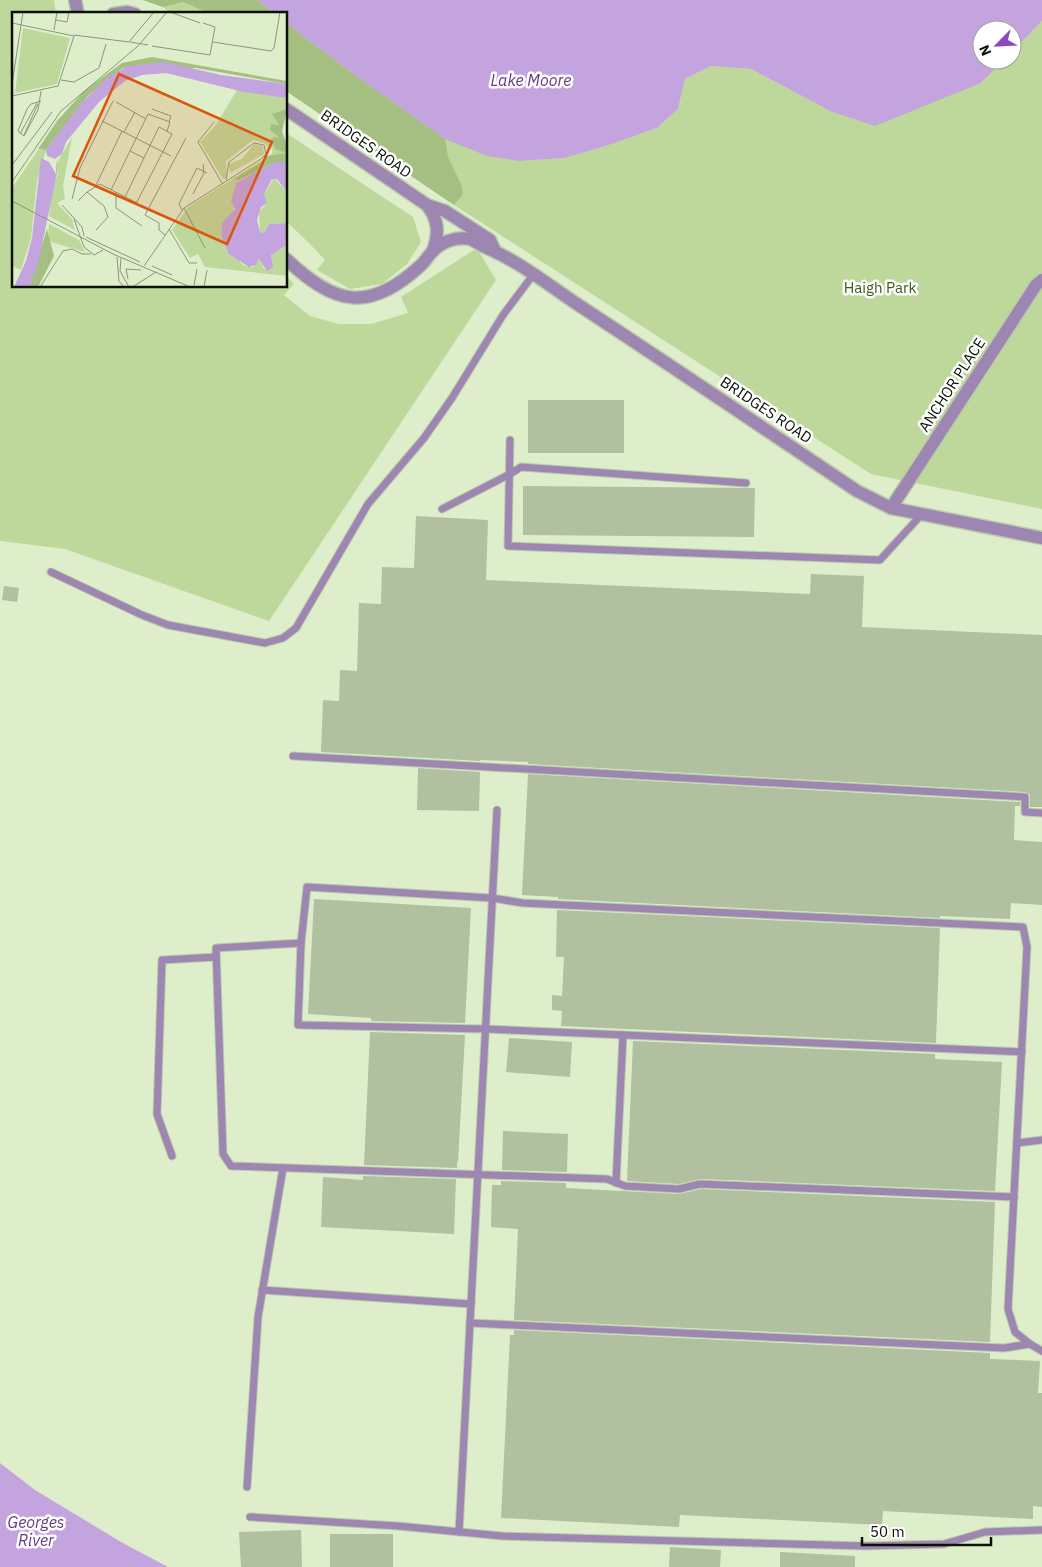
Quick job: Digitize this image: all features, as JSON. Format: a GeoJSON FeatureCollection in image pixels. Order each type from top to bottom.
{"type":"FeatureCollection","features":[{"type":"Feature","properties":{"kind":"street","name":"BRIDGES ROAD"},"geometry":{"type":"LineString","coordinates":[[288,110],[426,206],[433,213],[438,237],[433,250],[422,265],[394,288],[386,292],[363,297],[331,293],[308,279],[288,261]]}},
{"type":"Feature","properties":{"kind":"street","name":"BRIDGES ROAD"},"geometry":{"type":"LineString","coordinates":[[426,206],[445,211],[490,240],[490,249]]}},
{"type":"Feature","properties":{"kind":"street","name":"BRIDGES ROAD"},"geometry":{"type":"LineString","coordinates":[[433,250],[446,241],[458,238],[471,240],[490,249],[665,361],[857,491],[891,508],[1042,538]]}},
{"type":"Feature","properties":{"kind":"street","name":"ANCHOR PLACE"},"geometry":{"type":"LineString","coordinates":[[891,508],[1036,285],[1042,280]]}},
{"type":"Feature","properties":{"kind":"lane"},"geometry":{"type":"LineString","coordinates":[[51,572],[142,615],[168,625],[266,643],[283,638],[296,628],[368,504],[424,438],[452,398],[503,315],[533,275]]}},
{"type":"Feature","properties":{"kind":"lane"},"geometry":{"type":"LineString","coordinates":[[510,440],[508,546],[880,560],[922,514]]}},
{"type":"Feature","properties":{"kind":"lane"},"geometry":{"type":"LineString","coordinates":[[442,509],[521,467],[746,483]]}},
{"type":"Feature","properties":{"kind":"lane"},"geometry":{"type":"LineString","coordinates":[[293,756],[1026,798],[1025,812],[1042,813]]}},
{"type":"Feature","properties":{"kind":"lane"},"geometry":{"type":"LineString","coordinates":[[459,1532],[497,810]]}},
{"type":"Feature","properties":{"kind":"lane"},"geometry":{"type":"LineString","coordinates":[[1022,1052],[485,1029],[298,1024],[301,943],[307,887],[492,898],[523,903],[1023,928],[1028,947],[1008,1309],[1016,1332],[1042,1351]]}},
{"type":"Feature","properties":{"kind":"lane"},"geometry":{"type":"LineString","coordinates":[[301,943],[216,948],[223,1154],[231,1166],[608,1179],[625,1186],[661,1188],[679,1188],[700,1184],[1014,1197]]}},
{"type":"Feature","properties":{"kind":"lane"},"geometry":{"type":"LineString","coordinates":[[172,1156],[157,1114],[162,960],[216,957]]}},
{"type":"Feature","properties":{"kind":"lane"},"geometry":{"type":"LineString","coordinates":[[616,1183],[623,1035]]}},
{"type":"Feature","properties":{"kind":"lane"},"geometry":{"type":"LineString","coordinates":[[1017,1143],[1042,1140]]}},
{"type":"Feature","properties":{"kind":"lane"},"geometry":{"type":"LineString","coordinates":[[247,1487],[258,1317],[283,1168]]}},
{"type":"Feature","properties":{"kind":"lane"},"geometry":{"type":"LineString","coordinates":[[262,1290],[471,1304]]}},
{"type":"Feature","properties":{"kind":"lane"},"geometry":{"type":"LineString","coordinates":[[470,1323],[1004,1348],[1030,1344]]}},
{"type":"Feature","properties":{"kind":"lane"},"geometry":{"type":"LineString","coordinates":[[250,1517],[398,1526],[502,1536],[866,1546],[944,1544],[986,1532],[1042,1530]]}},
{"type":"Feature","properties":{"kind":"green space"},"geometry":{"type":"Polygon","coordinates":[[[0,0],[54,0],[56,12],[12,12],[12,288],[288,288],[288,278],[294,284],[284,295],[310,316],[339,324],[371,324],[408,313],[401,297],[477,248],[496,280],[269,621],[65,549],[0,541],[0,0]]]}},
{"type":"Feature","properties":{"kind":"green space"},"geometry":{"type":"Polygon","coordinates":[[[143,0],[257,0],[272,12],[169,12],[163,7],[143,0]]]}},
{"type":"Feature","properties":{"kind":"green space"},"geometry":{"type":"Polygon","coordinates":[[[143,0],[257,0],[272,12],[206,12],[183,2],[163,7],[143,0]]]}},
{"type":"Feature","properties":{"kind":"green space","name":"Haigh Park"},"geometry":{"type":"Polygon","coordinates":[[[1042,21],[1042,509],[871,474],[454,205],[288,92],[288,25],[355,75],[519,161],[565,158],[657,128],[678,109],[685,79],[711,66],[751,69],[830,111],[981,83],[994,70],[1022,70],[1022,42],[1042,21]]]}},
{"type":"Feature","properties":{"kind":"green space"},"geometry":{"type":"Polygon","coordinates":[[[288,25],[445,139],[448,157],[461,184],[463,194],[454,205],[288,92],[288,25]]]}},
{"type":"Feature","properties":{"kind":"green space"},"geometry":{"type":"Polygon","coordinates":[[[288,134],[413,217],[421,242],[407,264],[382,284],[350,289],[317,270],[325,260],[288,223],[288,134]]]}},
{"type":"Feature","properties":{"kind":"water","name":"Lake Moore"},"geometry":{"type":"Polygon","coordinates":[[[257,0],[1042,0],[1042,21],[1022,42],[1022,20],[972,20],[972,70],[994,70],[981,83],[875,126],[830,111],[751,69],[711,66],[685,79],[678,109],[657,128],[565,158],[519,161],[487,156],[445,139],[288,25],[288,12],[272,12],[257,0]]]}},
{"type":"Feature","properties":{"kind":"water","name":"Georges River"},"geometry":{"type":"Polygon","coordinates":[[[0,1463],[35,1490],[121,1542],[168,1567],[0,1567],[0,1463]]]}},
{"type":"Feature","properties":{"kind":"building"},"geometry":{"type":"Polygon","coordinates":[[[528,400],[624,400],[624,453],[528,453],[528,400]]]}},
{"type":"Feature","properties":{"kind":"building"},"geometry":{"type":"Polygon","coordinates":[[[523,486],[755,488],[754,537],[523,535],[523,486]]]}},
{"type":"Feature","properties":{"kind":"building"},"geometry":{"type":"Polygon","coordinates":[[[416,516],[488,520],[486,580],[810,594],[811,574],[864,576],[862,627],[1042,635],[1042,807],[1030,807],[1030,795],[1025,792],[528,764],[528,762],[321,752],[323,700],[339,701],[340,670],[357,671],[359,603],[381,604],[382,567],[414,568],[416,516]]]}},
{"type":"Feature","properties":{"kind":"building"},"geometry":{"type":"Polygon","coordinates":[[[4,586],[19,588],[17,602],[2,600],[4,586]]]}},
{"type":"Feature","properties":{"kind":"building"},"geometry":{"type":"Polygon","coordinates":[[[418,768],[480,772],[479,811],[417,810],[418,768]]]}},
{"type":"Feature","properties":{"kind":"building"},"geometry":{"type":"Polygon","coordinates":[[[528,774],[1020,802],[1020,806],[1015,806],[1014,840],[1042,842],[1042,905],[1011,903],[1010,919],[940,916],[940,918],[558,899],[558,897],[522,895],[528,774]]]}},
{"type":"Feature","properties":{"kind":"building"},"geometry":{"type":"Polygon","coordinates":[[[314,899],[471,908],[465,1023],[371,1021],[371,1018],[308,1014],[314,899]]]}},
{"type":"Feature","properties":{"kind":"building"},"geometry":{"type":"Polygon","coordinates":[[[557,910],[940,928],[936,1043],[561,1026],[562,1011],[552,1010],[552,995],[562,996],[564,957],[556,957],[557,910]]]}},
{"type":"Feature","properties":{"kind":"building"},"geometry":{"type":"Polygon","coordinates":[[[370,1032],[465,1035],[457,1168],[364,1165],[370,1032]]]}},
{"type":"Feature","properties":{"kind":"building"},"geometry":{"type":"Polygon","coordinates":[[[509,1038],[572,1042],[570,1077],[506,1072],[509,1038]]]}},
{"type":"Feature","properties":{"kind":"building"},"geometry":{"type":"Polygon","coordinates":[[[633,1041],[935,1054],[935,1059],[1002,1062],[995,1191],[700,1179],[679,1184],[627,1181],[633,1041]]]}},
{"type":"Feature","properties":{"kind":"building"},"geometry":{"type":"Polygon","coordinates":[[[503,1131],[568,1134],[567,1172],[502,1170],[503,1131]]]}},
{"type":"Feature","properties":{"kind":"building"},"geometry":{"type":"Polygon","coordinates":[[[363,1176],[456,1179],[454,1234],[321,1227],[323,1177],[363,1180],[363,1176]]]}},
{"type":"Feature","properties":{"kind":"building"},"geometry":{"type":"Polygon","coordinates":[[[501,1181],[566,1183],[566,1188],[679,1194],[701,1189],[995,1202],[990,1342],[514,1320],[518,1229],[491,1227],[492,1185],[501,1185],[501,1181]]]}},
{"type":"Feature","properties":{"kind":"building"},"geometry":{"type":"Polygon","coordinates":[[[514,1330],[990,1353],[990,1359],[1040,1361],[1038,1393],[1042,1393],[1042,1507],[1033,1506],[1033,1519],[883,1511],[882,1525],[680,1515],[679,1527],[501,1518],[510,1335],[514,1335],[514,1330]]]}},
{"type":"Feature","properties":{"kind":"building"},"geometry":{"type":"Polygon","coordinates":[[[301,1530],[302,1567],[241,1567],[239,1532],[301,1530]]]}},
{"type":"Feature","properties":{"kind":"building"},"geometry":{"type":"Polygon","coordinates":[[[330,1534],[393,1534],[393,1567],[330,1567],[330,1534]]]}},
{"type":"Feature","properties":{"kind":"building"},"geometry":{"type":"Polygon","coordinates":[[[670,1547],[721,1550],[720,1567],[669,1567],[670,1547]]]}},
{"type":"Feature","properties":{"kind":"building"},"geometry":{"type":"Polygon","coordinates":[[[780,1552],[855,1556],[855,1567],[780,1567],[780,1552]]]}}]}
